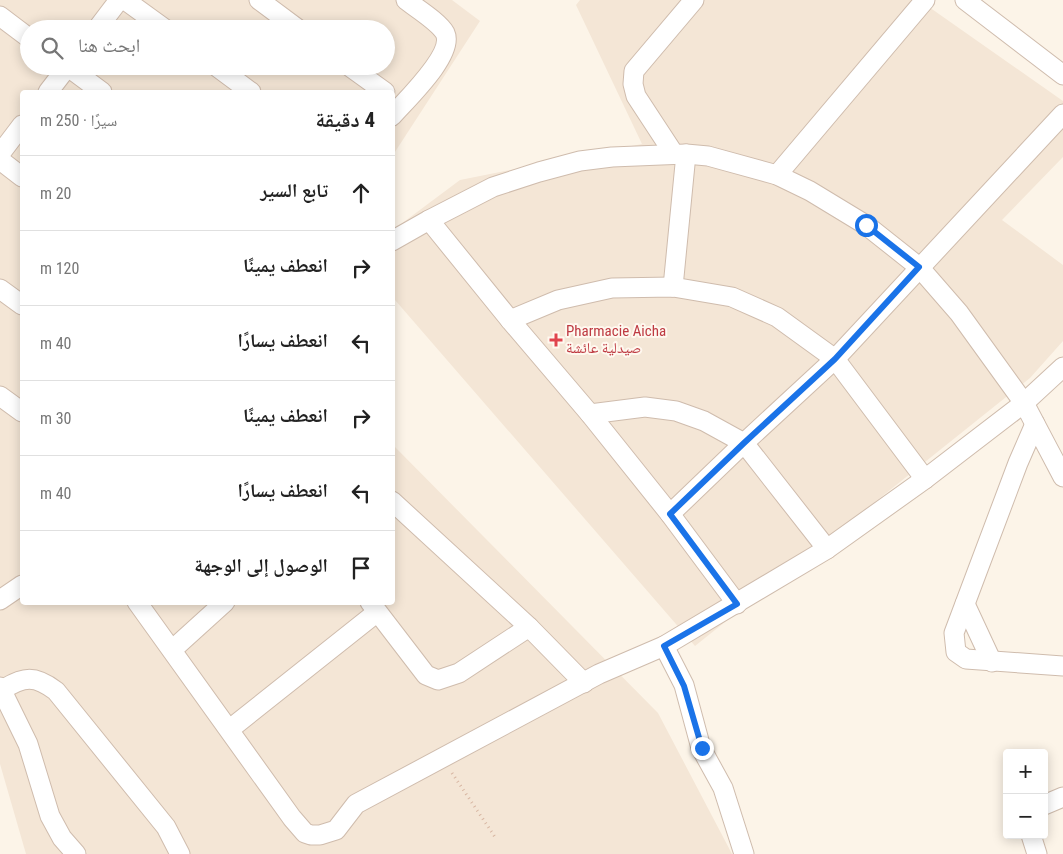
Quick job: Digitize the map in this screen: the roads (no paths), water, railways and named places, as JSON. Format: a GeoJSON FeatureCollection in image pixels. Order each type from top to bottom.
{"type":"FeatureCollection","features":[{"type":"Feature","properties":{"kind":"street"},"geometry":{"type":"LineString","coordinates":[[104,20],[119,0]]}},
{"type":"Feature","properties":{"kind":"street"},"geometry":{"type":"LineString","coordinates":[[125,0],[152,20]]}},
{"type":"Feature","properties":{"kind":"street"},"geometry":{"type":"LineString","coordinates":[[259,0],[286,20]]}},
{"type":"Feature","properties":{"kind":"street"},"geometry":{"type":"LineString","coordinates":[[396,106],[439,61],[446,46],[444,32],[440,27],[406,0]]}},
{"type":"Feature","properties":{"kind":"street"},"geometry":{"type":"LineString","coordinates":[[673,287],[680,154],[636,96],[634,72],[694,0]]}},
{"type":"Feature","properties":{"kind":"street"},"geometry":{"type":"LineString","coordinates":[[777,175],[925,0]]}},
{"type":"Feature","properties":{"kind":"street"},"geometry":{"type":"LineString","coordinates":[[965,0],[1063,75]]}},
{"type":"Feature","properties":{"kind":"street"},"geometry":{"type":"LineString","coordinates":[[0,16],[20,31]]}},
{"type":"Feature","properties":{"kind":"street"},"geometry":{"type":"LineString","coordinates":[[50,90],[61,75]]}},
{"type":"Feature","properties":{"kind":"street"},"geometry":{"type":"LineString","coordinates":[[80,75],[99,90]]}},
{"type":"Feature","properties":{"kind":"street"},"geometry":{"type":"LineString","coordinates":[[228,75],[248,90]]}},
{"type":"Feature","properties":{"kind":"street"},"geometry":{"type":"LineString","coordinates":[[361,75],[382,90]]}},
{"type":"Feature","properties":{"kind":"street"},"geometry":{"type":"LineString","coordinates":[[670,514],[835,359],[1063,114]]}},
{"type":"Feature","properties":{"kind":"street"},"geometry":{"type":"LineString","coordinates":[[0,154],[20,128]]}},
{"type":"Feature","properties":{"kind":"street"},"geometry":{"type":"LineString","coordinates":[[395,239],[493,187],[580,161],[612,157],[680,154],[708,156],[777,175],[810,191],[866,225],[919,267],[959,313],[1024,403],[1063,477]]}},
{"type":"Feature","properties":{"kind":"street"},"geometry":{"type":"LineString","coordinates":[[0,160],[20,175]]}},
{"type":"Feature","properties":{"kind":"street"},"geometry":{"type":"LineString","coordinates":[[429,220],[510,320],[590,414],[670,514],[737,604]]}},
{"type":"Feature","properties":{"kind":"street"},"geometry":{"type":"LineString","coordinates":[[510,320],[558,300],[612,288],[673,287],[732,297],[776,317],[835,359],[925,479]]}},
{"type":"Feature","properties":{"kind":"street"},"geometry":{"type":"LineString","coordinates":[[0,289],[20,304]]}},
{"type":"Feature","properties":{"kind":"street"},"geometry":{"type":"LineString","coordinates":[[139,605],[292,818],[305,833],[320,835],[336,830],[356,804],[600,674],[664,646],[827,549],[925,479],[1024,403],[1063,366]]}},
{"type":"Feature","properties":{"kind":"street"},"geometry":{"type":"LineString","coordinates":[[0,396],[20,411]]}},
{"type":"Feature","properties":{"kind":"street"},"geometry":{"type":"LineString","coordinates":[[590,414],[645,407],[676,411],[704,421],[744,443],[827,549]]}},
{"type":"Feature","properties":{"kind":"street"},"geometry":{"type":"LineString","coordinates":[[1035,424],[1018,463],[954,633],[956,652],[966,660],[1063,666]]}},
{"type":"Feature","properties":{"kind":"street"},"geometry":{"type":"LineString","coordinates":[[395,504],[529,627],[584,683]]}},
{"type":"Feature","properties":{"kind":"street"},"geometry":{"type":"LineString","coordinates":[[0,600],[20,586]]}},
{"type":"Feature","properties":{"kind":"street"},"geometry":{"type":"LineString","coordinates":[[965,604],[992,662]]}},
{"type":"Feature","properties":{"kind":"street"},"geometry":{"type":"LineString","coordinates":[[172,650],[222,605]]}},
{"type":"Feature","properties":{"kind":"street"},"geometry":{"type":"LineString","coordinates":[[230,730],[373,608],[426,675],[438,680],[459,673],[529,627]]}},
{"type":"Feature","properties":{"kind":"street"},"geometry":{"type":"LineString","coordinates":[[664,646],[684,686],[702,748],[723,788],[744,854]]}},
{"type":"Feature","properties":{"kind":"street"},"geometry":{"type":"LineString","coordinates":[[76,854],[62,838],[50,816],[28,744],[1,688],[16,681],[26,679],[37,680],[56,691],[166,827],[180,854]]}},
{"type":"Feature","properties":{"kind":"street"},"geometry":{"type":"LineString","coordinates":[[1048,804],[1063,798]]}},
{"type":"Feature","properties":{"kind":"street"},"geometry":{"type":"LineString","coordinates":[[1033,839],[1037,854]]}},
{"type":"Feature","properties":{"kind":"place","name":"Pharmacie Aicha صيدلية عائشة"},"geometry":{"type":"Point","coordinates":[556,340]}}]}
